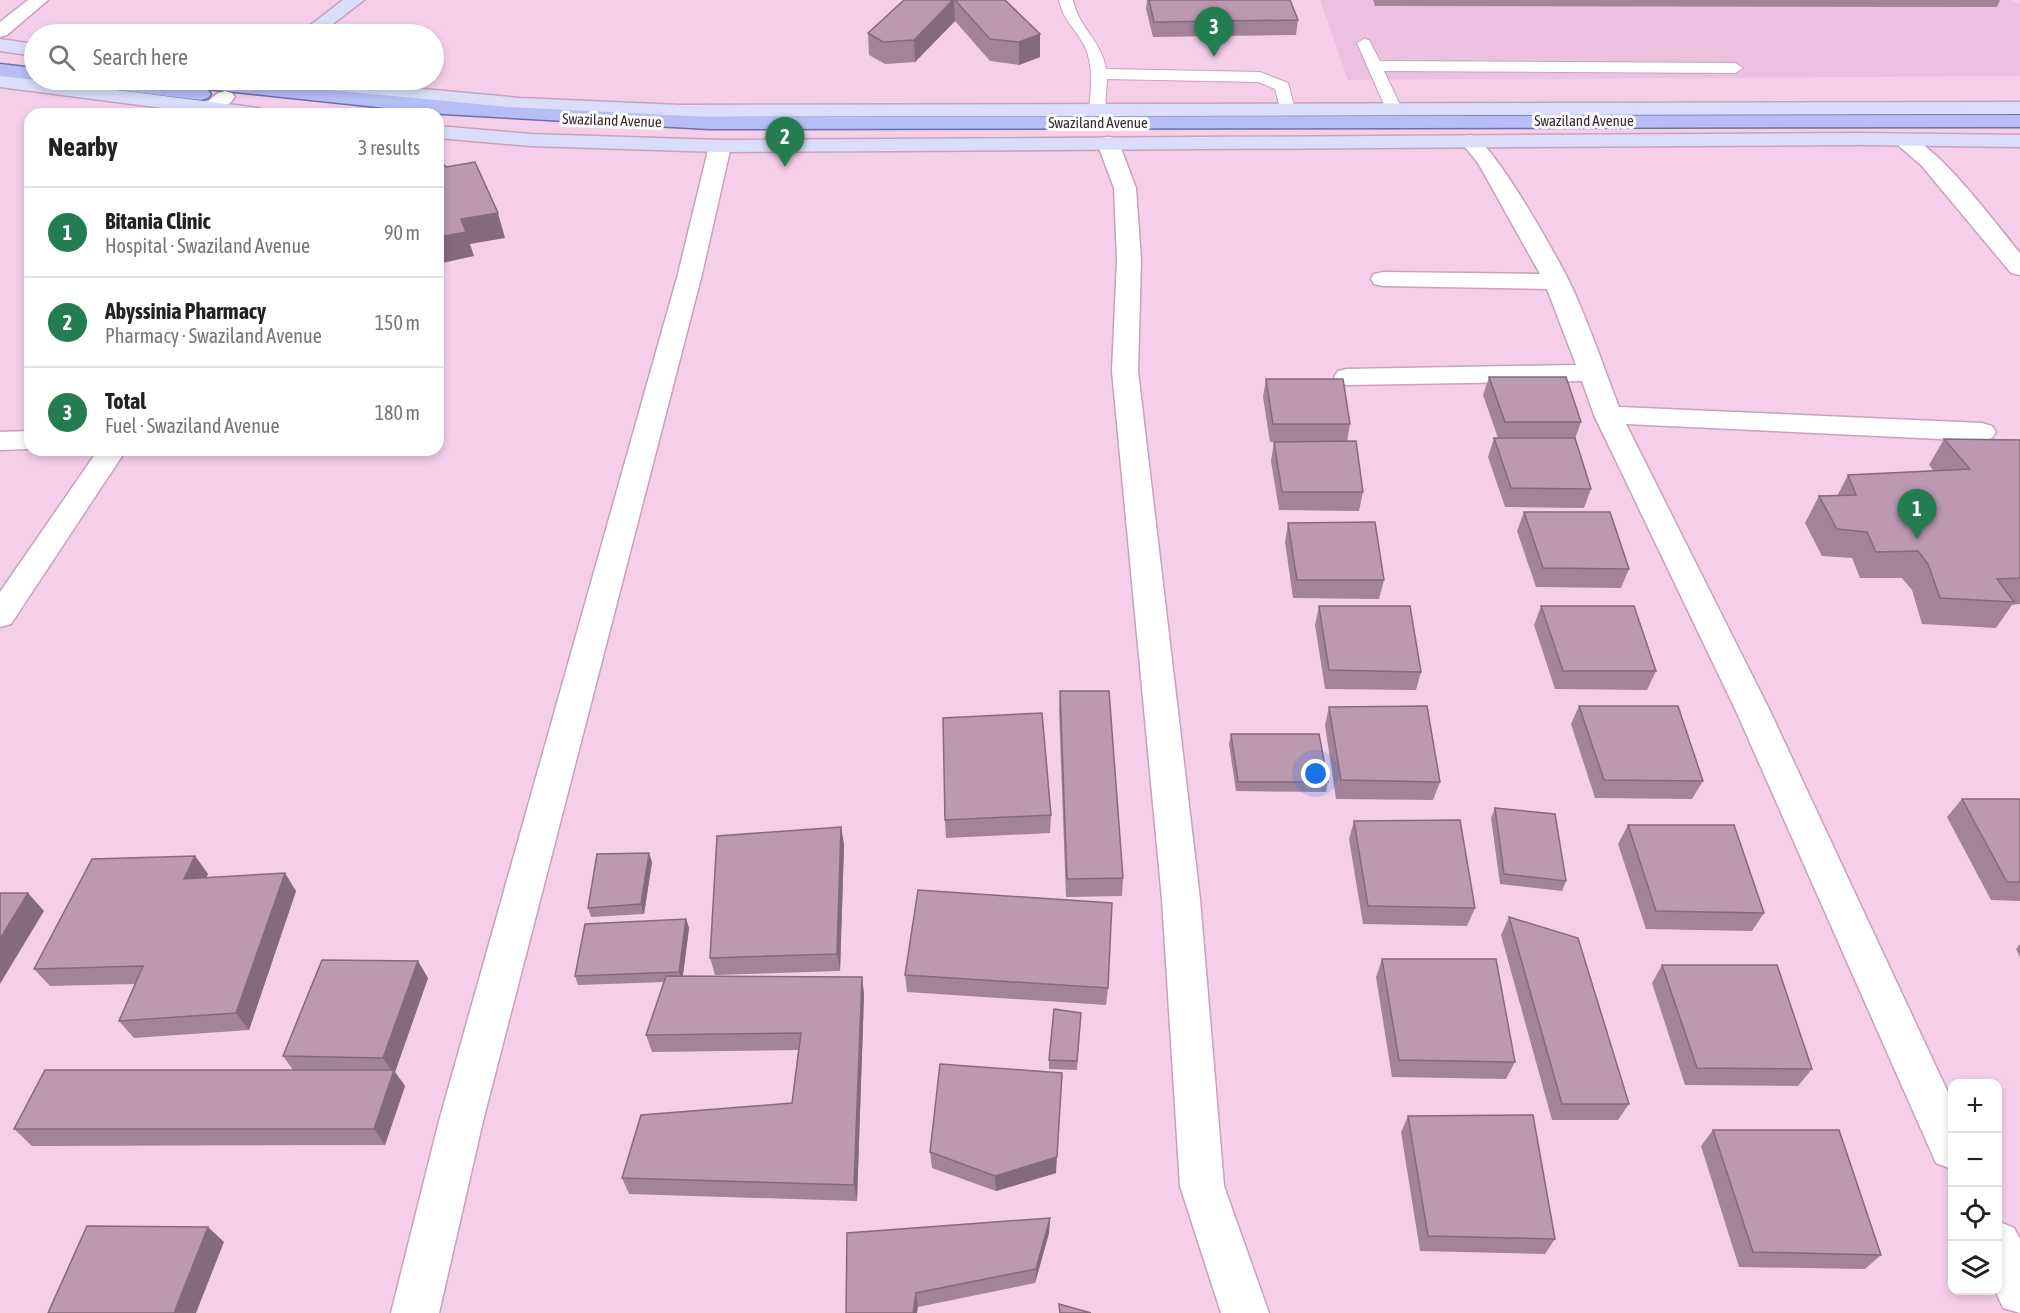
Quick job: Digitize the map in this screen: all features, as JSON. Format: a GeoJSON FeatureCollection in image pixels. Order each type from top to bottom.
{"type":"FeatureCollection","features":[{"type":"Feature","properties":{"kind":"main road"},"geometry":{"type":"LineString","coordinates":[[322,24],[355,0]]}},
{"type":"Feature","properties":{"kind":"main road"},"geometry":{"type":"LineString","coordinates":[[0,45],[24,49]]}},
{"type":"Feature","properties":{"kind":"main road"},"geometry":{"type":"LineString","coordinates":[[0,58],[24,61]]}},
{"type":"Feature","properties":{"kind":"main road"},"geometry":{"type":"LineString","coordinates":[[0,70],[24,73]]}},
{"type":"Feature","properties":{"kind":"main road"},"geometry":{"type":"LineString","coordinates":[[0,81],[24,82]]}},
{"type":"Feature","properties":{"kind":"main road"},"geometry":{"type":"LineString","coordinates":[[172,90],[230,93],[249,108]]}},
{"type":"Feature","properties":{"kind":"main road","name":"Swaziland Avenue"},"geometry":{"type":"LineString","coordinates":[[196,90],[430,108]]}},
{"type":"Feature","properties":{"kind":"main road"},"geometry":{"type":"LineString","coordinates":[[366,90],[456,99],[606,109],[2020,108]]}},
{"type":"Feature","properties":{"kind":"main road","name":"Swaziland Avenue"},"geometry":{"type":"LineString","coordinates":[[230,93],[340,108]]}},
{"type":"Feature","properties":{"kind":"main road","name":"Swaziland Avenue"},"geometry":{"type":"LineString","coordinates":[[444,109],[599,120],[709,123],[2020,120]]}},
{"type":"Feature","properties":{"kind":"main road","name":"Swaziland Avenue"},"geometry":{"type":"LineString","coordinates":[[444,119],[552,128],[727,133],[1463,129],[2020,130]]}},
{"type":"Feature","properties":{"kind":"main road"},"geometry":{"type":"LineString","coordinates":[[444,133],[531,140],[720,146],[1471,141],[2020,141]]}},
{"type":"Feature","properties":{"kind":"street"},"geometry":{"type":"LineString","coordinates":[[0,31],[39,0]]}},
{"type":"Feature","properties":{"kind":"street"},"geometry":{"type":"LineString","coordinates":[[1903,140],[1929,160],[2020,268]]}},
{"type":"Feature","properties":{"kind":"street"},"geometry":{"type":"LineString","coordinates":[[1471,141],[1488,161],[1557,282],[1608,415],[1753,711],[1948,1137]]}},
{"type":"Feature","properties":{"kind":"street"},"geometry":{"type":"LineString","coordinates":[[1108,143],[1125,188],[1129,260],[1125,371],[1181,899],[1202,1186],[1245,1313]]}},
{"type":"Feature","properties":{"kind":"street"},"geometry":{"type":"LineString","coordinates":[[415,1313],[461,1121],[690,274],[720,146]]}},
{"type":"Feature","properties":{"kind":"street"},"geometry":{"type":"LineString","coordinates":[[1383,279],[1557,282]]}},
{"type":"Feature","properties":{"kind":"street"},"geometry":{"type":"LineString","coordinates":[[1347,377],[1593,373]]}},
{"type":"Feature","properties":{"kind":"street"},"geometry":{"type":"LineString","coordinates":[[1608,415],[1982,432]]}},
{"type":"Feature","properties":{"kind":"street"},"geometry":{"type":"LineString","coordinates":[[0,441],[24,440]]}},
{"type":"Feature","properties":{"kind":"street"},"geometry":{"type":"LineString","coordinates":[[0,616],[108,456]]}},
{"type":"Feature","properties":{"kind":"street"},"geometry":{"type":"LineString","coordinates":[[2002,1253],[2020,1291]]}},
{"type":"Feature","properties":{"kind":"lane"},"geometry":{"type":"LineString","coordinates":[[1066,0],[1070,20],[1086,36],[1101,74],[1097,110]]}},
{"type":"Feature","properties":{"kind":"lane"},"geometry":{"type":"LineString","coordinates":[[1364,43],[1394,109]]}},
{"type":"Feature","properties":{"kind":"lane"},"geometry":{"type":"LineString","coordinates":[[1375,66],[1735,68]]}},
{"type":"Feature","properties":{"kind":"lane"},"geometry":{"type":"LineString","coordinates":[[1101,74],[1260,77],[1282,86],[1287,110]]}},
{"type":"Feature","properties":{"kind":"shaded area"},"geometry":{"type":"Polygon","coordinates":[[[1320,0],[2011,0],[2020,4],[2020,76],[1348,80],[1320,0]]]}},
{"type":"Feature","properties":{"kind":"building"},"geometry":{"type":"Polygon","coordinates":[[[904,0],[953,0],[914,40],[883,42],[868,33],[904,0]]]}},
{"type":"Feature","properties":{"kind":"building"},"geometry":{"type":"Polygon","coordinates":[[[955,0],[1005,0],[1040,34],[1019,42],[990,39],[955,0]]]}},
{"type":"Feature","properties":{"kind":"building"},"geometry":{"type":"Polygon","coordinates":[[[1149,0],[1290,0],[1298,20],[1154,22],[1149,0]]]}},
{"type":"Feature","properties":{"kind":"building"},"geometry":{"type":"Polygon","coordinates":[[[475,162],[498,213],[461,219],[466,232],[444,236],[444,164],[446,167],[475,162]]]}},
{"type":"Feature","properties":{"kind":"building"},"geometry":{"type":"Polygon","coordinates":[[[1489,377],[1566,377],[1581,422],[1505,422],[1489,377]]]}},
{"type":"Feature","properties":{"kind":"building"},"geometry":{"type":"Polygon","coordinates":[[[1266,379],[1343,379],[1350,424],[1273,424],[1266,379]]]}},
{"type":"Feature","properties":{"kind":"building"},"geometry":{"type":"Polygon","coordinates":[[[1494,438],[1575,438],[1591,489],[1511,488],[1494,438]]]}},
{"type":"Feature","properties":{"kind":"building"},"geometry":{"type":"Polygon","coordinates":[[[1944,439],[2020,440],[2020,578],[1997,579],[2014,602],[1940,598],[1928,564],[1918,551],[1876,552],[1867,532],[1837,529],[1819,496],[1856,495],[1848,475],[1970,469],[1944,439]]]}},
{"type":"Feature","properties":{"kind":"building"},"geometry":{"type":"Polygon","coordinates":[[[1356,441],[1363,492],[1282,492],[1274,442],[1356,441]]]}},
{"type":"Feature","properties":{"kind":"building"},"geometry":{"type":"Polygon","coordinates":[[[1524,512],[1610,512],[1629,569],[1543,568],[1524,512]]]}},
{"type":"Feature","properties":{"kind":"building"},"geometry":{"type":"Polygon","coordinates":[[[1375,522],[1384,580],[1297,580],[1288,523],[1375,522]]]}},
{"type":"Feature","properties":{"kind":"building"},"geometry":{"type":"Polygon","coordinates":[[[1319,606],[1410,606],[1421,672],[1329,670],[1319,606]]]}},
{"type":"Feature","properties":{"kind":"building"},"geometry":{"type":"Polygon","coordinates":[[[1541,606],[1634,606],[1656,671],[1563,671],[1541,606]]]}},
{"type":"Feature","properties":{"kind":"building"},"geometry":{"type":"Polygon","coordinates":[[[1060,691],[1109,691],[1123,878],[1067,879],[1060,691]]]}},
{"type":"Feature","properties":{"kind":"building"},"geometry":{"type":"Polygon","coordinates":[[[1427,706],[1440,782],[1341,780],[1329,707],[1427,706]]]}},
{"type":"Feature","properties":{"kind":"building"},"geometry":{"type":"Polygon","coordinates":[[[1579,706],[1678,706],[1703,781],[1604,780],[1579,706]]]}},
{"type":"Feature","properties":{"kind":"building"},"geometry":{"type":"Polygon","coordinates":[[[1042,713],[1051,815],[945,820],[943,718],[1042,713]]]}},
{"type":"Feature","properties":{"kind":"building"},"geometry":{"type":"Polygon","coordinates":[[[1231,734],[1319,734],[1328,782],[1238,782],[1231,734]]]}},
{"type":"Feature","properties":{"kind":"building"},"geometry":{"type":"Polygon","coordinates":[[[1962,799],[2020,799],[2020,882],[2007,882],[1962,799]]]}},
{"type":"Feature","properties":{"kind":"building"},"geometry":{"type":"Polygon","coordinates":[[[1495,808],[1555,814],[1566,881],[1504,874],[1495,808]]]}},
{"type":"Feature","properties":{"kind":"building"},"geometry":{"type":"Polygon","coordinates":[[[1460,820],[1475,908],[1368,906],[1354,821],[1460,820]]]}},
{"type":"Feature","properties":{"kind":"building"},"geometry":{"type":"Polygon","coordinates":[[[1628,825],[1734,825],[1764,913],[1656,911],[1628,825]]]}},
{"type":"Feature","properties":{"kind":"building"},"geometry":{"type":"Polygon","coordinates":[[[841,827],[837,954],[710,958],[717,836],[841,827]]]}},
{"type":"Feature","properties":{"kind":"building"},"geometry":{"type":"Polygon","coordinates":[[[649,853],[641,904],[588,908],[597,854],[649,853]]]}},
{"type":"Feature","properties":{"kind":"building"},"geometry":{"type":"Polygon","coordinates":[[[195,856],[184,879],[285,873],[236,1013],[119,1021],[143,966],[34,969],[92,859],[195,856]]]}},
{"type":"Feature","properties":{"kind":"building"},"geometry":{"type":"Polygon","coordinates":[[[918,890],[1112,903],[1108,988],[905,975],[918,890]]]}},
{"type":"Feature","properties":{"kind":"building"},"geometry":{"type":"Polygon","coordinates":[[[0,893],[28,893],[0,939],[0,893]]]}},
{"type":"Feature","properties":{"kind":"building"},"geometry":{"type":"Polygon","coordinates":[[[1509,917],[1578,938],[1629,1104],[1562,1104],[1509,917]]]}},
{"type":"Feature","properties":{"kind":"building"},"geometry":{"type":"Polygon","coordinates":[[[686,919],[679,972],[575,976],[585,924],[686,919]]]}},
{"type":"Feature","properties":{"kind":"building"},"geometry":{"type":"Polygon","coordinates":[[[1382,959],[1496,959],[1515,1062],[1399,1060],[1382,959]]]}},
{"type":"Feature","properties":{"kind":"building"},"geometry":{"type":"Polygon","coordinates":[[[322,960],[418,961],[383,1058],[283,1056],[322,960]]]}},
{"type":"Feature","properties":{"kind":"building"},"geometry":{"type":"Polygon","coordinates":[[[1662,965],[1777,965],[1812,1069],[1697,1068],[1662,965]]]}},
{"type":"Feature","properties":{"kind":"building"},"geometry":{"type":"Polygon","coordinates":[[[666,976],[862,977],[854,1185],[622,1178],[641,1115],[792,1103],[801,1033],[646,1035],[666,976]]]}},
{"type":"Feature","properties":{"kind":"building"},"geometry":{"type":"Polygon","coordinates":[[[1054,1009],[1081,1013],[1077,1061],[1049,1060],[1054,1009]]]}},
{"type":"Feature","properties":{"kind":"building"},"geometry":{"type":"Polygon","coordinates":[[[940,1064],[1062,1073],[1057,1157],[995,1176],[930,1152],[940,1064]]]}},
{"type":"Feature","properties":{"kind":"building"},"geometry":{"type":"Polygon","coordinates":[[[45,1070],[394,1070],[374,1129],[14,1129],[45,1070]]]}},
{"type":"Feature","properties":{"kind":"building"},"geometry":{"type":"Polygon","coordinates":[[[1533,1115],[1555,1239],[1428,1236],[1408,1116],[1533,1115]]]}},
{"type":"Feature","properties":{"kind":"building"},"geometry":{"type":"Polygon","coordinates":[[[1713,1130],[1839,1130],[1881,1255],[1753,1252],[1713,1130]]]}},
{"type":"Feature","properties":{"kind":"building"},"geometry":{"type":"Polygon","coordinates":[[[1050,1218],[1036,1269],[916,1293],[913,1313],[846,1313],[847,1233],[1050,1218]]]}},
{"type":"Feature","properties":{"kind":"building"},"geometry":{"type":"Polygon","coordinates":[[[87,1226],[208,1227],[174,1313],[48,1313],[87,1226]]]}},
{"type":"Feature","properties":{"kind":"building"},"geometry":{"type":"Polygon","coordinates":[[[1059,1304],[1091,1313],[1060,1313],[1059,1304]]]}},
{"type":"Feature","properties":{"kind":"place","name":"Total"},"geometry":{"type":"Point","coordinates":[1214,57]}},
{"type":"Feature","properties":{"kind":"place","name":"Abyssinia Pharmacy"},"geometry":{"type":"Point","coordinates":[785,167]}},
{"type":"Feature","properties":{"kind":"place","name":"Bitania Clinic"},"geometry":{"type":"Point","coordinates":[1917,539]}}]}
